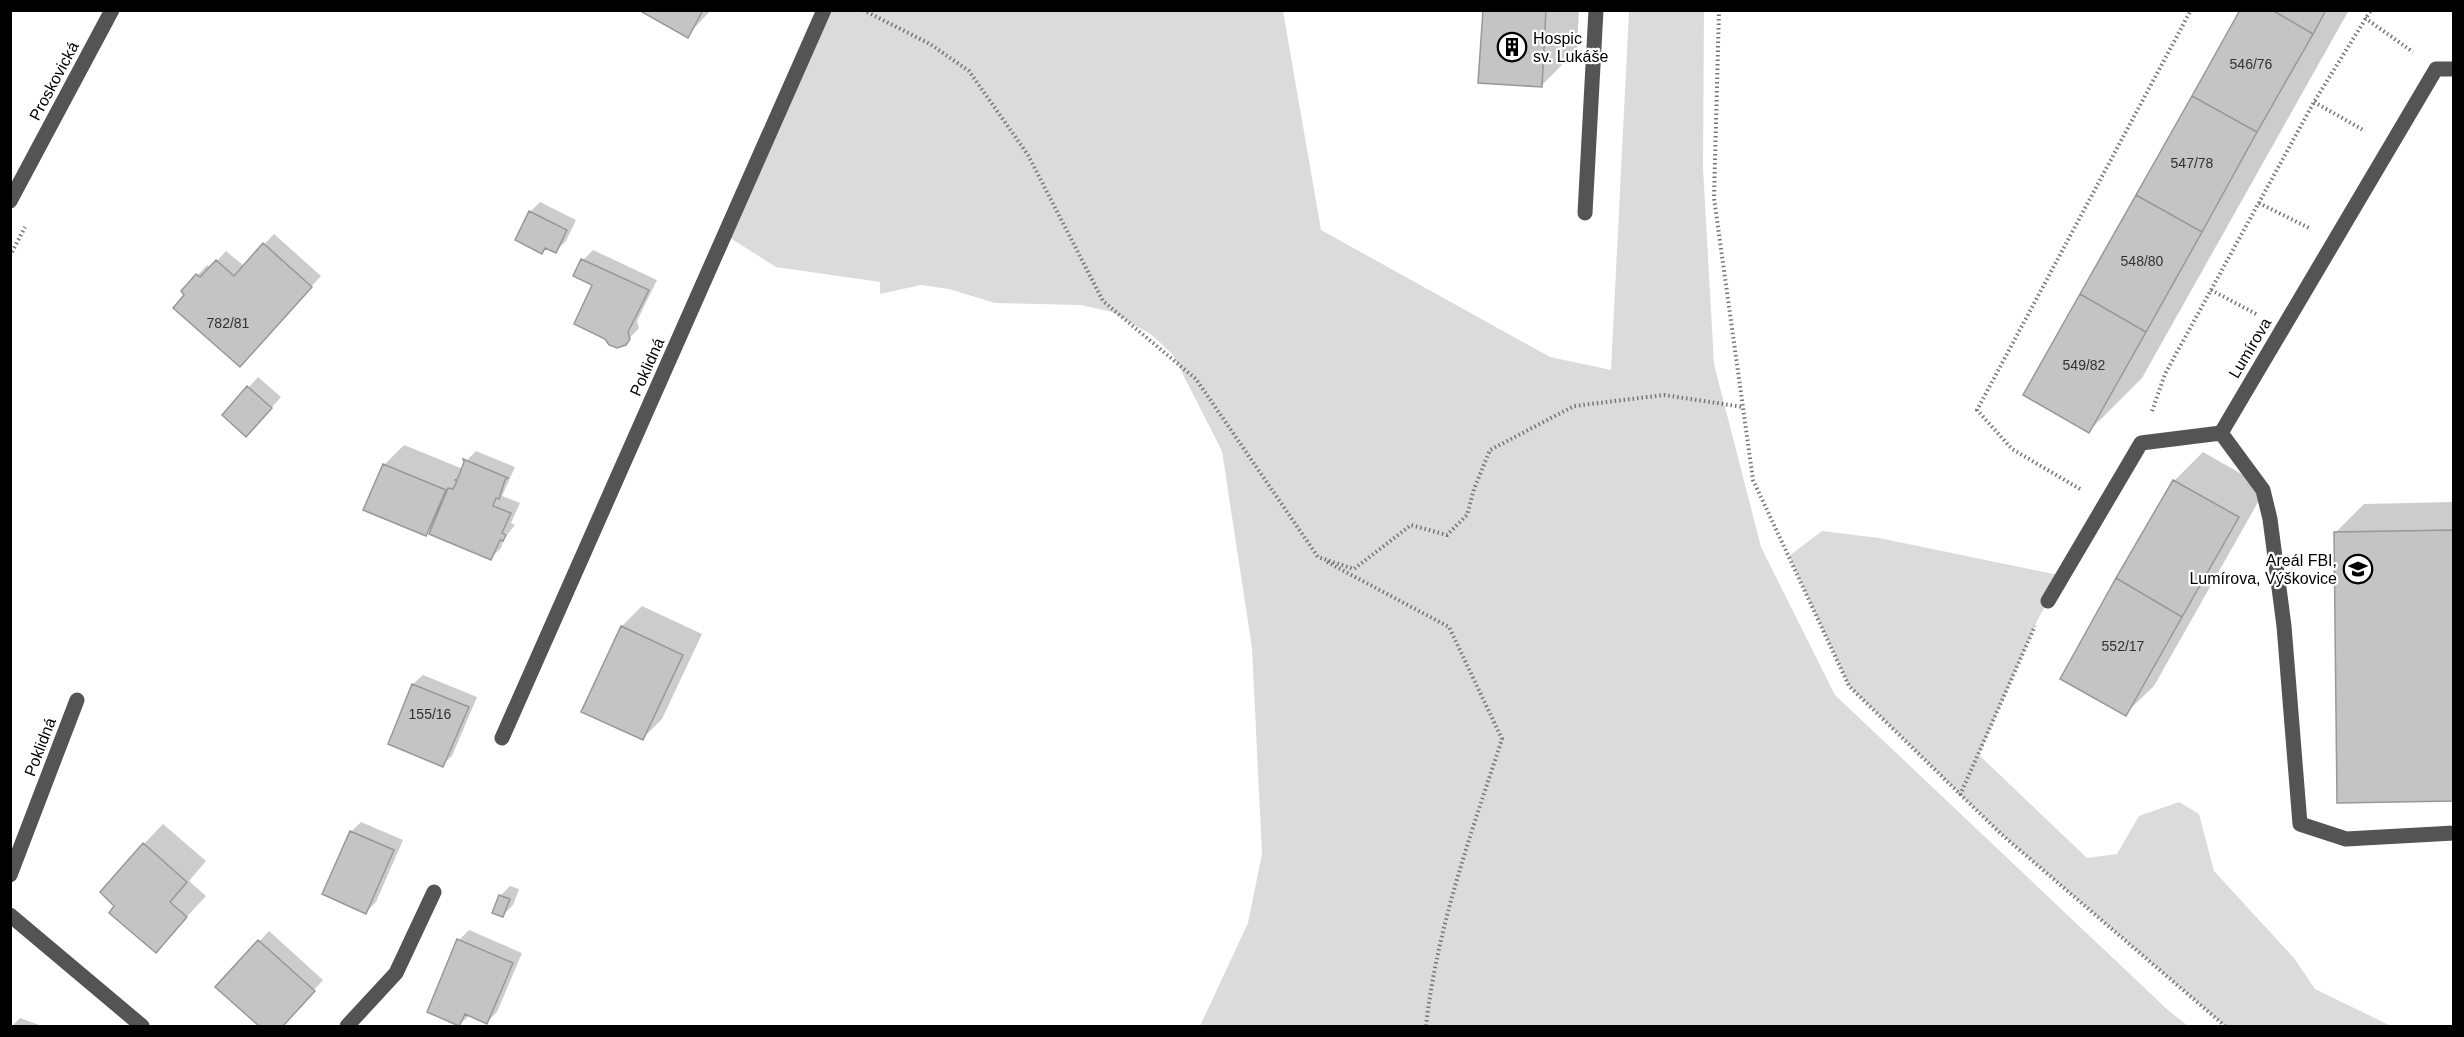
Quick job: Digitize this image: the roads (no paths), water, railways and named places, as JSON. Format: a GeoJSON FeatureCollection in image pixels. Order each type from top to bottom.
{"type":"FeatureCollection","features":[{"type":"Feature","properties":{"kind":"street","name":"Proskovická"},"geometry":{"type":"LineString","coordinates":[[10,201],[112,10]]}},
{"type":"Feature","properties":{"kind":"street","name":"Poklidná"},"geometry":{"type":"LineString","coordinates":[[502,738],[824,10]]}},
{"type":"Feature","properties":{"kind":"street"},"geometry":{"type":"LineString","coordinates":[[1585,213],[1596,10]]}},
{"type":"Feature","properties":{"kind":"street","name":"Lumírova"},"geometry":{"type":"LineString","coordinates":[[2221,433],[2436,69],[2454,69]]}},
{"type":"Feature","properties":{"kind":"street"},"geometry":{"type":"LineString","coordinates":[[2048,601],[2141,443],[2221,433],[2263,490],[2270,519],[2284,626],[2300,824],[2346,838],[2454,833]]}},
{"type":"Feature","properties":{"kind":"street","name":"Poklidná"},"geometry":{"type":"LineString","coordinates":[[10,875],[77,699]]}},
{"type":"Feature","properties":{"kind":"street"},"geometry":{"type":"LineString","coordinates":[[347,1026],[396,973],[434,892]]}},
{"type":"Feature","properties":{"kind":"street"},"geometry":{"type":"LineString","coordinates":[[10,915],[142,1026]]}},
{"type":"Feature","properties":{"kind":"place","name":"Hospic sv. Lukáše"},"geometry":{"type":"Point","coordinates":[1512,47]}},
{"type":"Feature","properties":{"kind":"place","name":"Areál FBI, Lumírova, Výškovice"},"geometry":{"type":"Point","coordinates":[2358,569]}}]}
